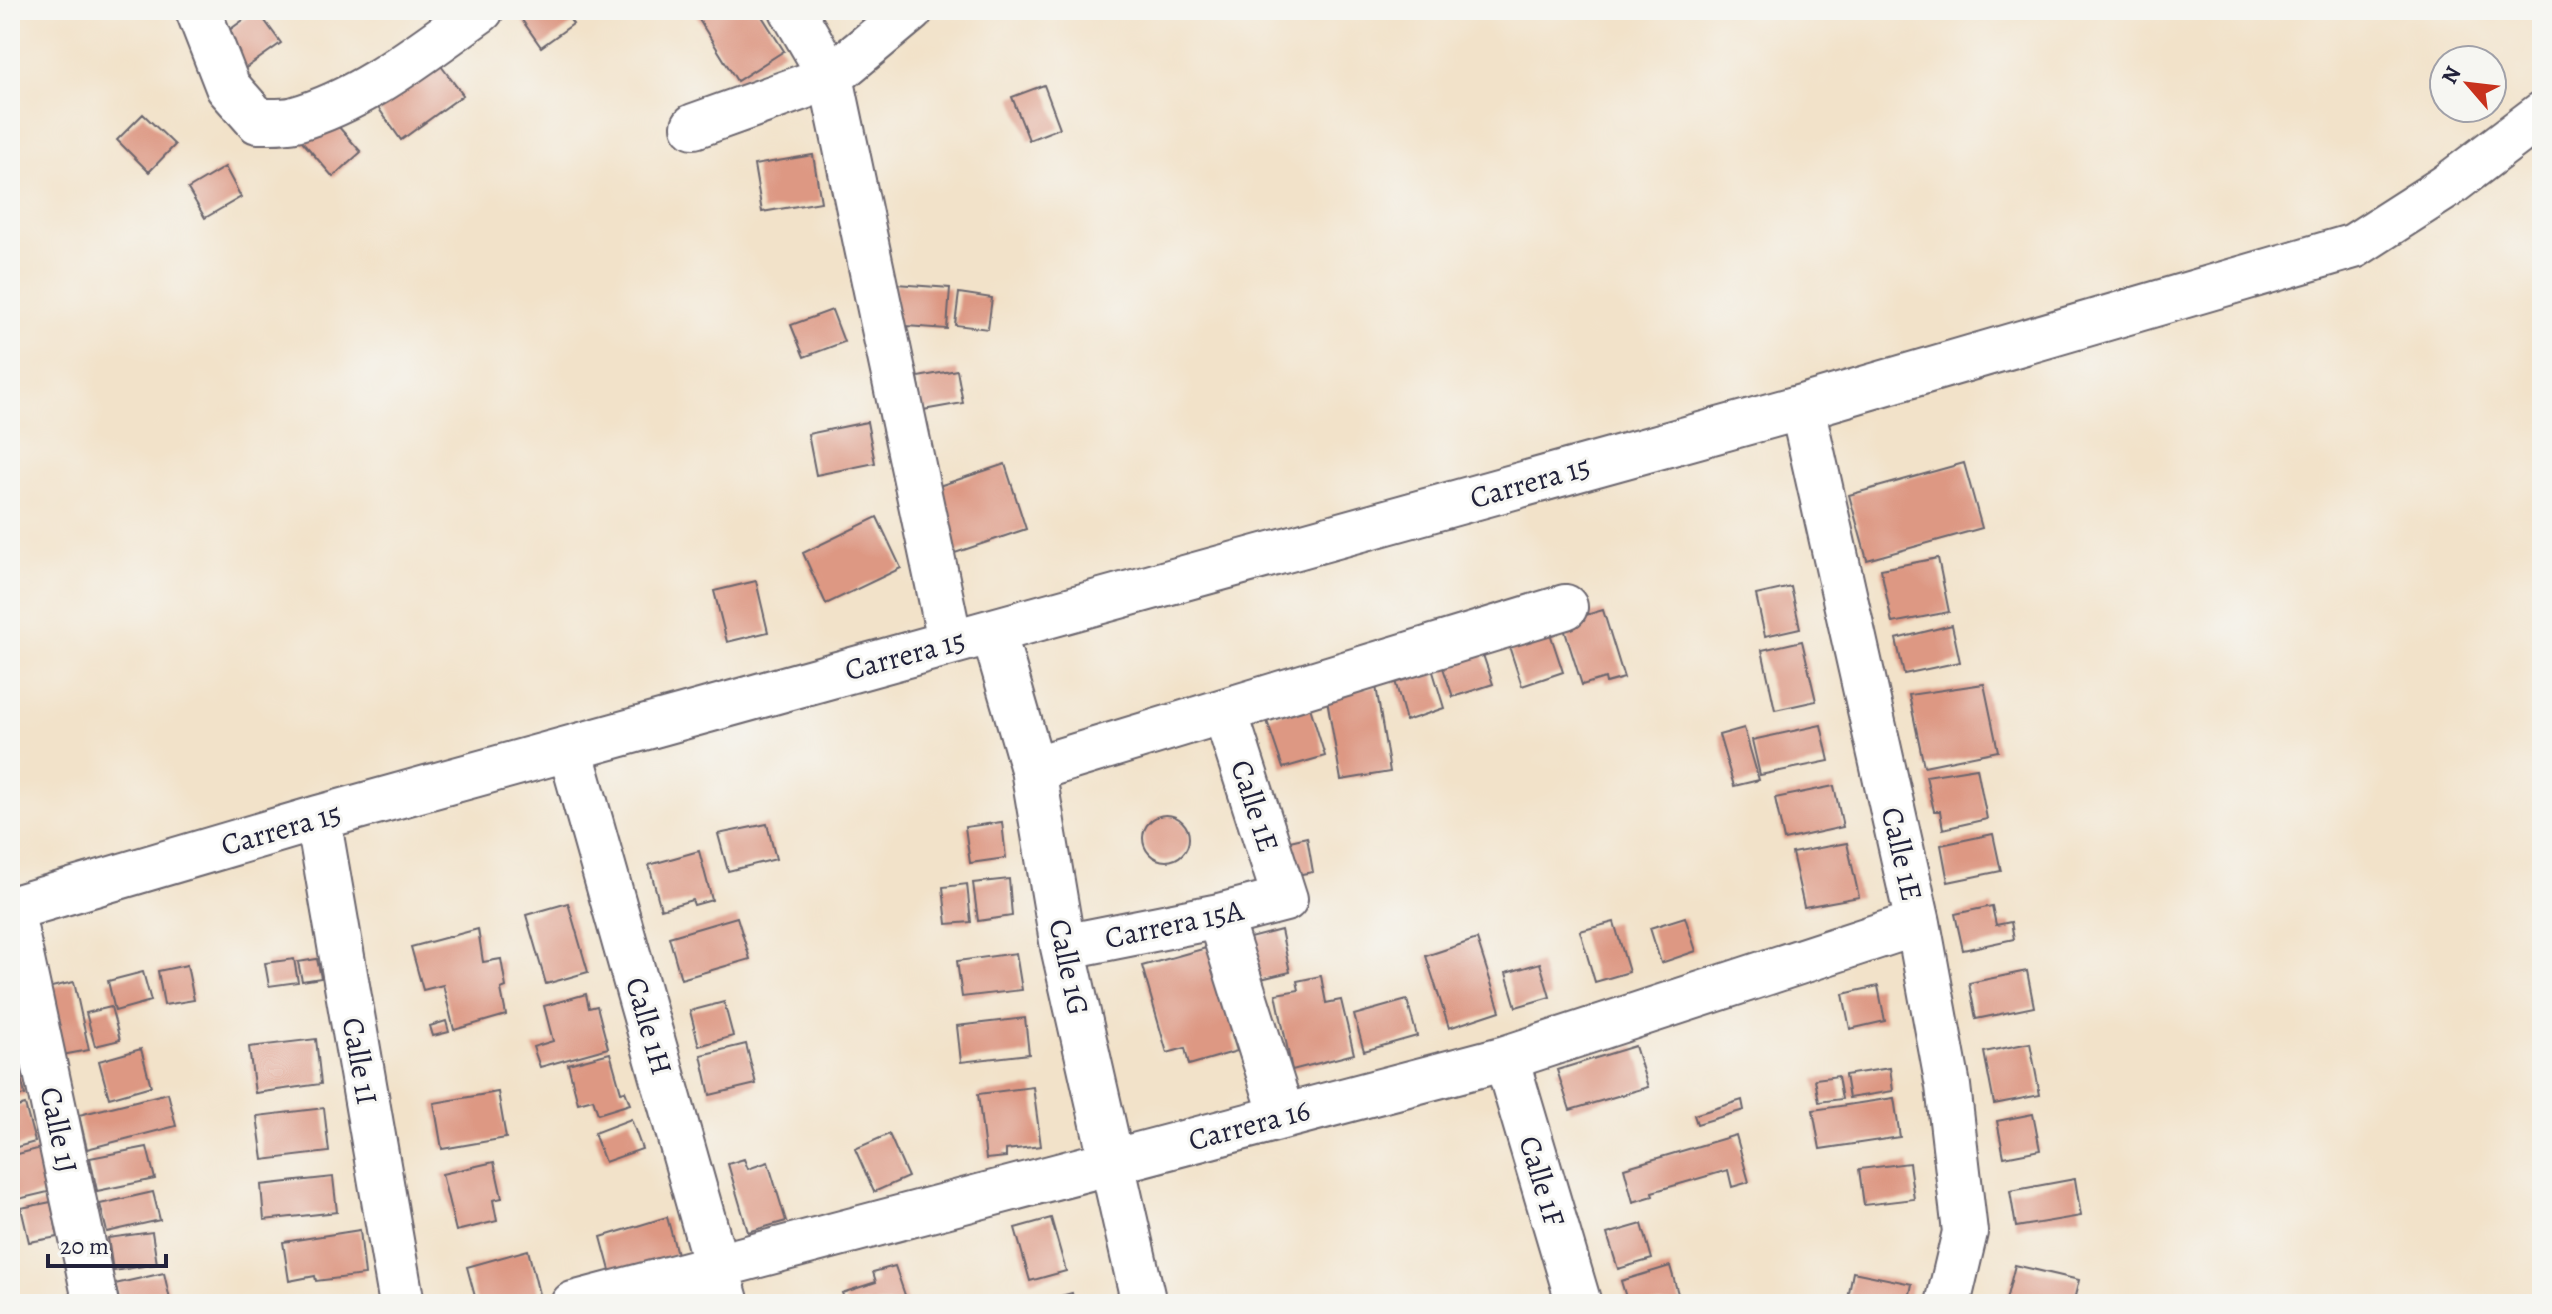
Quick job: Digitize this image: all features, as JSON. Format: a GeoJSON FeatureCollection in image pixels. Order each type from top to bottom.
{"type":"FeatureCollection","features":[{"type":"Feature","properties":{"kind":"street"},"geometry":{"type":"LineString","coordinates":[[198,10],[228,87],[258,121],[292,120],[337,103],[379,81],[481,10]]}},
{"type":"Feature","properties":{"kind":"street"},"geometry":{"type":"LineString","coordinates":[[792,10],[831,77],[950,641]]}},
{"type":"Feature","properties":{"kind":"street"},"geometry":{"type":"LineString","coordinates":[[694,126],[831,77],[911,10]]}},
{"type":"Feature","properties":{"kind":"street","name":"Carrera 15"},"geometry":{"type":"LineString","coordinates":[[11,909],[318,818],[1802,407],[2354,246],[2446,187],[2542,114]]}},
{"type":"Feature","properties":{"kind":"street","name":"Calle 1E"},"geometry":{"type":"LineString","coordinates":[[1802,407],[1918,923],[1948,1086],[1965,1232],[1948,1304]]}},
{"type":"Feature","properties":{"kind":"street"},"geometry":{"type":"LineString","coordinates":[[1033,769],[1565,607]]}},
{"type":"Feature","properties":{"kind":"street","name":"Calle 1G"},"geometry":{"type":"LineString","coordinates":[[993,631],[1033,769],[1063,947],[1144,1304]]}},
{"type":"Feature","properties":{"kind":"street","name":"Calle 1E"},"geometry":{"type":"LineString","coordinates":[[1225,712],[1285,899]]}},
{"type":"Feature","properties":{"kind":"street","name":"Calle 1H"},"geometry":{"type":"LineString","coordinates":[[570,749],[722,1285]]}},
{"type":"Feature","properties":{"kind":"street","name":"Calle 1I"},"geometry":{"type":"LineString","coordinates":[[318,818],[402,1304]]}},
{"type":"Feature","properties":{"kind":"street","name":"Carrera 15A"},"geometry":{"type":"LineString","coordinates":[[1063,947],[1219,916],[1285,899]]}},
{"type":"Feature","properties":{"kind":"street","name":"Calle 1J"},"geometry":{"type":"LineString","coordinates":[[11,909],[96,1304]]}},
{"type":"Feature","properties":{"kind":"street"},"geometry":{"type":"LineString","coordinates":[[1219,916],[1282,1115]]}},
{"type":"Feature","properties":{"kind":"street","name":"Carrera 16"},"geometry":{"type":"LineString","coordinates":[[573,1304],[722,1285],[1113,1163],[1282,1115],[1506,1058],[1918,923]]}},
{"type":"Feature","properties":{"kind":"street","name":"Calle 1F"},"geometry":{"type":"LineString","coordinates":[[1506,1058],[1579,1304]]}},
{"type":"Feature","properties":{"kind":"building"},"geometry":{"type":"Polygon","coordinates":[[[257,10],[281,43],[240,72],[217,39],[257,10]]]}},
{"type":"Feature","properties":{"kind":"building"},"geometry":{"type":"Polygon","coordinates":[[[515,10],[563,10],[573,24],[541,47],[515,10]]]}},
{"type":"Feature","properties":{"kind":"building"},"geometry":{"type":"Polygon","coordinates":[[[693,10],[758,10],[784,51],[737,81],[693,10]]]}},
{"type":"Feature","properties":{"kind":"building"},"geometry":{"type":"Polygon","coordinates":[[[438,62],[463,95],[401,140],[377,106],[438,62]]]}},
{"type":"Feature","properties":{"kind":"building"},"geometry":{"type":"Polygon","coordinates":[[[1044,85],[1060,128],[1029,140],[1012,97],[1044,85]]]}},
{"type":"Feature","properties":{"kind":"building"},"geometry":{"type":"Polygon","coordinates":[[[143,114],[175,145],[149,172],[117,140],[143,114]]]}},
{"type":"Feature","properties":{"kind":"building"},"geometry":{"type":"Polygon","coordinates":[[[330,117],[361,152],[333,177],[302,141],[330,117]]]}},
{"type":"Feature","properties":{"kind":"building"},"geometry":{"type":"Polygon","coordinates":[[[813,155],[821,202],[762,212],[754,165],[813,155]]]}},
{"type":"Feature","properties":{"kind":"building"},"geometry":{"type":"Polygon","coordinates":[[[225,167],[241,197],[205,218],[188,189],[225,167]]]}},
{"type":"Feature","properties":{"kind":"building"},"geometry":{"type":"Polygon","coordinates":[[[896,284],[950,288],[947,329],[893,325],[896,284]]]}},
{"type":"Feature","properties":{"kind":"building"},"geometry":{"type":"Polygon","coordinates":[[[959,293],[992,298],[988,329],[955,325],[959,293]]]}},
{"type":"Feature","properties":{"kind":"building"},"geometry":{"type":"Polygon","coordinates":[[[832,310],[844,342],[804,357],[791,325],[832,310]]]}},
{"type":"Feature","properties":{"kind":"building"},"geometry":{"type":"Polygon","coordinates":[[[957,370],[963,403],[923,410],[918,377],[957,370]]]}},
{"type":"Feature","properties":{"kind":"building"},"geometry":{"type":"Polygon","coordinates":[[[867,422],[875,463],[816,475],[808,434],[867,422]]]}},
{"type":"Feature","properties":{"kind":"building"},"geometry":{"type":"Polygon","coordinates":[[[1964,463],[1982,528],[1867,560],[1849,495],[1964,463]]]}},
{"type":"Feature","properties":{"kind":"building"},"geometry":{"type":"Polygon","coordinates":[[[1005,464],[1026,529],[955,553],[933,488],[1005,464]]]}},
{"type":"Feature","properties":{"kind":"building"},"geometry":{"type":"Polygon","coordinates":[[[877,517],[901,568],[826,604],[803,553],[877,517]]]}},
{"type":"Feature","properties":{"kind":"building"},"geometry":{"type":"Polygon","coordinates":[[[1938,558],[1949,612],[1892,623],[1881,569],[1938,558]]]}},
{"type":"Feature","properties":{"kind":"building"},"geometry":{"type":"Polygon","coordinates":[[[756,581],[768,632],[727,642],[714,591],[756,581]]]}},
{"type":"Feature","properties":{"kind":"building"},"geometry":{"type":"Polygon","coordinates":[[[1791,587],[1800,628],[1765,636],[1756,595],[1791,587]]]}},
{"type":"Feature","properties":{"kind":"building"},"geometry":{"type":"Polygon","coordinates":[[[1603,610],[1624,678],[1606,683],[1605,678],[1582,685],[1562,622],[1603,610]]]}},
{"type":"Feature","properties":{"kind":"building"},"geometry":{"type":"Polygon","coordinates":[[[1952,625],[1960,662],[1904,674],[1896,639],[1952,625]]]}},
{"type":"Feature","properties":{"kind":"building"},"geometry":{"type":"Polygon","coordinates":[[[1548,627],[1563,672],[1522,686],[1507,640],[1548,627]]]}},
{"type":"Feature","properties":{"kind":"building"},"geometry":{"type":"Polygon","coordinates":[[[1802,641],[1816,701],[1775,710],[1762,650],[1802,641]]]}},
{"type":"Feature","properties":{"kind":"building"},"geometry":{"type":"Polygon","coordinates":[[[1481,649],[1493,684],[1453,697],[1441,662],[1481,649]]]}},
{"type":"Feature","properties":{"kind":"building"},"geometry":{"type":"Polygon","coordinates":[[[1431,665],[1444,708],[1406,721],[1394,677],[1431,665]]]}},
{"type":"Feature","properties":{"kind":"building"},"geometry":{"type":"Polygon","coordinates":[[[1984,684],[1998,751],[1924,766],[1909,695],[1984,684]]]}},
{"type":"Feature","properties":{"kind":"building"},"geometry":{"type":"Polygon","coordinates":[[[1376,686],[1390,772],[1341,780],[1326,694],[1376,686]]]}},
{"type":"Feature","properties":{"kind":"building"},"geometry":{"type":"Polygon","coordinates":[[[1309,704],[1325,756],[1283,768],[1266,718],[1309,704]]]}},
{"type":"Feature","properties":{"kind":"building"},"geometry":{"type":"Polygon","coordinates":[[[1821,725],[1829,761],[1760,775],[1752,740],[1821,725]]]}},
{"type":"Feature","properties":{"kind":"building"},"geometry":{"type":"Polygon","coordinates":[[[1744,728],[1759,780],[1734,786],[1719,735],[1744,728]]]}},
{"type":"Feature","properties":{"kind":"building"},"geometry":{"type":"Polygon","coordinates":[[[1977,768],[1987,819],[1943,829],[1940,811],[1934,811],[1926,776],[1977,768]]]}},
{"type":"Feature","properties":{"kind":"building"},"geometry":{"type":"Polygon","coordinates":[[[1834,786],[1843,827],[1784,840],[1775,798],[1834,786]]]}},
{"type":"Feature","properties":{"kind":"building"},"geometry":{"type":"Polygon","coordinates":[[[1166,815],[1182,822],[1189,838],[1182,854],[1166,861],[1150,854],[1143,838],[1150,822],[1166,815]]]}},
{"type":"Feature","properties":{"kind":"building"},"geometry":{"type":"Polygon","coordinates":[[[1002,822],[1006,858],[970,863],[965,827],[1002,822]]]}},
{"type":"Feature","properties":{"kind":"building"},"geometry":{"type":"Polygon","coordinates":[[[767,824],[776,859],[728,871],[718,834],[767,824]]]}},
{"type":"Feature","properties":{"kind":"building"},"geometry":{"type":"Polygon","coordinates":[[[1993,834],[2001,871],[1948,882],[1941,845],[1993,834]]]}},
{"type":"Feature","properties":{"kind":"building"},"geometry":{"type":"Polygon","coordinates":[[[1307,837],[1313,872],[1296,875],[1290,841],[1307,837]]]}},
{"type":"Feature","properties":{"kind":"building"},"geometry":{"type":"Polygon","coordinates":[[[1847,843],[1859,897],[1804,907],[1792,853],[1847,843]]]}},
{"type":"Feature","properties":{"kind":"building"},"geometry":{"type":"Polygon","coordinates":[[[699,851],[712,900],[694,905],[692,900],[661,909],[649,865],[699,851]]]}},
{"type":"Feature","properties":{"kind":"building"},"geometry":{"type":"Polygon","coordinates":[[[1009,879],[1012,916],[978,921],[973,883],[1009,879]]]}},
{"type":"Feature","properties":{"kind":"building"},"geometry":{"type":"Polygon","coordinates":[[[967,884],[971,922],[947,924],[943,887],[967,884]]]}},
{"type":"Feature","properties":{"kind":"building"},"geometry":{"type":"Polygon","coordinates":[[[568,903],[588,972],[546,984],[526,915],[568,903]]]}},
{"type":"Feature","properties":{"kind":"building"},"geometry":{"type":"Polygon","coordinates":[[[1992,906],[1996,925],[2011,922],[2014,939],[1963,950],[1955,914],[1992,906]]]}},
{"type":"Feature","properties":{"kind":"building"},"geometry":{"type":"Polygon","coordinates":[[[737,917],[750,959],[681,979],[669,937],[737,917]]]}},
{"type":"Feature","properties":{"kind":"building"},"geometry":{"type":"Polygon","coordinates":[[[1685,917],[1696,951],[1661,963],[1650,928],[1685,917]]]}},
{"type":"Feature","properties":{"kind":"building"},"geometry":{"type":"Polygon","coordinates":[[[1614,922],[1629,972],[1595,982],[1580,931],[1614,922]]]}},
{"type":"Feature","properties":{"kind":"building"},"geometry":{"type":"Polygon","coordinates":[[[478,929],[483,962],[501,959],[506,987],[501,989],[506,1015],[454,1030],[443,985],[423,990],[411,947],[478,929]]]}},
{"type":"Feature","properties":{"kind":"building"},"geometry":{"type":"Polygon","coordinates":[[[1281,930],[1290,972],[1244,983],[1234,942],[1281,930]]]}},
{"type":"Feature","properties":{"kind":"building"},"geometry":{"type":"Polygon","coordinates":[[[1477,939],[1500,1011],[1449,1028],[1426,956],[1477,939]]]}},
{"type":"Feature","properties":{"kind":"building"},"geometry":{"type":"Polygon","coordinates":[[[1224,943],[1249,1030],[1232,1035],[1237,1051],[1189,1065],[1185,1048],[1167,1053],[1142,966],[1224,943]]]}},
{"type":"Feature","properties":{"kind":"building"},"geometry":{"type":"Polygon","coordinates":[[[1016,953],[1022,990],[962,997],[957,961],[1016,953]]]}},
{"type":"Feature","properties":{"kind":"building"},"geometry":{"type":"Polygon","coordinates":[[[294,959],[298,982],[269,986],[265,963],[294,959]]]}},
{"type":"Feature","properties":{"kind":"building"},"geometry":{"type":"Polygon","coordinates":[[[317,959],[321,978],[302,981],[298,962],[317,959]]]}},
{"type":"Feature","properties":{"kind":"building"},"geometry":{"type":"Polygon","coordinates":[[[1540,963],[1550,997],[1516,1007],[1506,973],[1540,963]]]}},
{"type":"Feature","properties":{"kind":"building"},"geometry":{"type":"Polygon","coordinates":[[[187,965],[194,1000],[164,1005],[158,971],[187,965]]]}},
{"type":"Feature","properties":{"kind":"building"},"geometry":{"type":"Polygon","coordinates":[[[2027,971],[2034,1007],[1976,1019],[1969,983],[2027,971]]]}},
{"type":"Feature","properties":{"kind":"building"},"geometry":{"type":"Polygon","coordinates":[[[143,972],[151,1001],[115,1011],[108,981],[143,972]]]}},
{"type":"Feature","properties":{"kind":"building"},"geometry":{"type":"Polygon","coordinates":[[[1321,976],[1326,1003],[1341,1000],[1354,1054],[1292,1070],[1276,994],[1299,990],[1297,981],[1321,976]]]}},
{"type":"Feature","properties":{"kind":"building"},"geometry":{"type":"Polygon","coordinates":[[[74,982],[89,1050],[62,1055],[47,988],[74,982]]]}},
{"type":"Feature","properties":{"kind":"building"},"geometry":{"type":"Polygon","coordinates":[[[1878,986],[1885,1021],[1850,1029],[1843,994],[1878,986]]]}},
{"type":"Feature","properties":{"kind":"building"},"geometry":{"type":"Polygon","coordinates":[[[586,994],[589,1008],[597,1006],[608,1048],[540,1067],[533,1047],[553,1041],[544,1006],[586,994]]]}},
{"type":"Feature","properties":{"kind":"building"},"geometry":{"type":"Polygon","coordinates":[[[1407,1000],[1417,1036],[1364,1051],[1354,1015],[1407,1000]]]}},
{"type":"Feature","properties":{"kind":"building"},"geometry":{"type":"Polygon","coordinates":[[[724,1002],[733,1036],[699,1046],[690,1011],[724,1002]]]}},
{"type":"Feature","properties":{"kind":"building"},"geometry":{"type":"Polygon","coordinates":[[[111,1007],[120,1040],[95,1046],[86,1013],[111,1007]]]}},
{"type":"Feature","properties":{"kind":"building"},"geometry":{"type":"Polygon","coordinates":[[[10,1010],[20,1049],[10,1051],[10,1010]]]}},
{"type":"Feature","properties":{"kind":"building"},"geometry":{"type":"Polygon","coordinates":[[[1025,1018],[1029,1054],[961,1062],[957,1026],[1025,1018]]]}},
{"type":"Feature","properties":{"kind":"building"},"geometry":{"type":"Polygon","coordinates":[[[446,1021],[449,1032],[433,1036],[430,1026],[446,1021]]]}},
{"type":"Feature","properties":{"kind":"building"},"geometry":{"type":"Polygon","coordinates":[[[316,1039],[321,1084],[255,1093],[249,1047],[316,1039]]]}},
{"type":"Feature","properties":{"kind":"building"},"geometry":{"type":"Polygon","coordinates":[[[2030,1043],[2040,1095],[1994,1104],[1984,1052],[2030,1043]]]}},
{"type":"Feature","properties":{"kind":"building"},"geometry":{"type":"Polygon","coordinates":[[[746,1044],[756,1084],[710,1095],[701,1055],[746,1044]]]}},
{"type":"Feature","properties":{"kind":"building"},"geometry":{"type":"Polygon","coordinates":[[[1635,1046],[1648,1087],[1570,1110],[1557,1070],[1635,1046]]]}},
{"type":"Feature","properties":{"kind":"building"},"geometry":{"type":"Polygon","coordinates":[[[141,1049],[151,1086],[109,1098],[99,1061],[141,1049]]]}},
{"type":"Feature","properties":{"kind":"building"},"geometry":{"type":"Polygon","coordinates":[[[610,1053],[621,1092],[625,1091],[630,1104],[598,1114],[593,1099],[578,1103],[568,1064],[610,1053]]]}},
{"type":"Feature","properties":{"kind":"building"},"geometry":{"type":"Polygon","coordinates":[[[15,1054],[25,1095],[10,1098],[10,1055],[15,1054]]]}},
{"type":"Feature","properties":{"kind":"building"},"geometry":{"type":"Polygon","coordinates":[[[1890,1068],[1893,1091],[1849,1098],[1845,1075],[1890,1068]]]}},
{"type":"Feature","properties":{"kind":"building"},"geometry":{"type":"Polygon","coordinates":[[[1838,1076],[1842,1099],[1819,1102],[1815,1079],[1838,1076]]]}},
{"type":"Feature","properties":{"kind":"building"},"geometry":{"type":"Polygon","coordinates":[[[1033,1087],[1041,1146],[1006,1150],[1006,1157],[986,1159],[978,1094],[1033,1087]]]}},
{"type":"Feature","properties":{"kind":"building"},"geometry":{"type":"Polygon","coordinates":[[[498,1092],[506,1138],[442,1149],[434,1103],[498,1092]]]}},
{"type":"Feature","properties":{"kind":"building"},"geometry":{"type":"Polygon","coordinates":[[[168,1093],[176,1126],[87,1149],[79,1115],[168,1093]]]}},
{"type":"Feature","properties":{"kind":"building"},"geometry":{"type":"Polygon","coordinates":[[[1894,1098],[1900,1137],[1820,1149],[1813,1110],[1894,1098]]]}},
{"type":"Feature","properties":{"kind":"building"},"geometry":{"type":"Polygon","coordinates":[[[1742,1100],[1744,1110],[1697,1124],[1694,1115],[1742,1100]]]}},
{"type":"Feature","properties":{"kind":"building"},"geometry":{"type":"Polygon","coordinates":[[[25,1105],[35,1142],[10,1149],[10,1109],[25,1105]]]}},
{"type":"Feature","properties":{"kind":"building"},"geometry":{"type":"Polygon","coordinates":[[[324,1108],[329,1152],[263,1160],[257,1116],[324,1108]]]}},
{"type":"Feature","properties":{"kind":"building"},"geometry":{"type":"Polygon","coordinates":[[[2033,1114],[2040,1150],[2004,1157],[1997,1121],[2033,1114]]]}},
{"type":"Feature","properties":{"kind":"building"},"geometry":{"type":"Polygon","coordinates":[[[631,1119],[642,1149],[605,1162],[594,1133],[631,1119]]]}},
{"type":"Feature","properties":{"kind":"building"},"geometry":{"type":"Polygon","coordinates":[[[889,1134],[908,1177],[874,1192],[855,1149],[889,1134]]]}},
{"type":"Feature","properties":{"kind":"building"},"geometry":{"type":"Polygon","coordinates":[[[1736,1135],[1749,1182],[1732,1187],[1728,1170],[1652,1192],[1653,1196],[1633,1202],[1624,1168],[1736,1135]]]}},
{"type":"Feature","properties":{"kind":"building"},"geometry":{"type":"Polygon","coordinates":[[[147,1147],[155,1179],[97,1191],[90,1158],[147,1147]]]}},
{"type":"Feature","properties":{"kind":"building"},"geometry":{"type":"Polygon","coordinates":[[[41,1148],[48,1192],[10,1201],[10,1156],[41,1148]]]}},
{"type":"Feature","properties":{"kind":"building"},"geometry":{"type":"Polygon","coordinates":[[[744,1159],[748,1169],[768,1162],[786,1221],[748,1232],[728,1164],[744,1159]]]}},
{"type":"Feature","properties":{"kind":"building"},"geometry":{"type":"Polygon","coordinates":[[[494,1162],[502,1198],[493,1200],[497,1221],[456,1231],[442,1174],[494,1162]]]}},
{"type":"Feature","properties":{"kind":"building"},"geometry":{"type":"Polygon","coordinates":[[[1909,1163],[1914,1199],[1864,1205],[1859,1169],[1909,1163]]]}},
{"type":"Feature","properties":{"kind":"building"},"geometry":{"type":"Polygon","coordinates":[[[333,1177],[337,1212],[264,1220],[261,1185],[333,1177]]]}},
{"type":"Feature","properties":{"kind":"building"},"geometry":{"type":"Polygon","coordinates":[[[2075,1179],[2081,1216],[2016,1227],[2010,1191],[2075,1179]]]}},
{"type":"Feature","properties":{"kind":"building"},"geometry":{"type":"Polygon","coordinates":[[[153,1192],[160,1220],[107,1232],[100,1204],[153,1192]]]}},
{"type":"Feature","properties":{"kind":"building"},"geometry":{"type":"Polygon","coordinates":[[[51,1202],[58,1237],[29,1242],[21,1208],[51,1202]]]}},
{"type":"Feature","properties":{"kind":"building"},"geometry":{"type":"Polygon","coordinates":[[[667,1217],[677,1254],[611,1274],[601,1237],[667,1217]]]}},
{"type":"Feature","properties":{"kind":"building"},"geometry":{"type":"Polygon","coordinates":[[[1051,1218],[1066,1271],[1030,1281],[1015,1228],[1051,1218]]]}},
{"type":"Feature","properties":{"kind":"building"},"geometry":{"type":"Polygon","coordinates":[[[1642,1224],[1652,1259],[1618,1269],[1607,1234],[1642,1224]]]}},
{"type":"Feature","properties":{"kind":"building"},"geometry":{"type":"Polygon","coordinates":[[[360,1230],[365,1275],[316,1281],[315,1276],[289,1281],[283,1242],[360,1230]]]}},
{"type":"Feature","properties":{"kind":"building"},"geometry":{"type":"Polygon","coordinates":[[[152,1232],[157,1264],[113,1271],[108,1238],[152,1232]]]}},
{"type":"Feature","properties":{"kind":"building"},"geometry":{"type":"Polygon","coordinates":[[[528,1250],[539,1294],[503,1304],[477,1304],[467,1267],[528,1250]]]}},
{"type":"Feature","properties":{"kind":"building"},"geometry":{"type":"Polygon","coordinates":[[[2015,1265],[2079,1280],[2073,1304],[2005,1304],[2015,1265]]]}},
{"type":"Feature","properties":{"kind":"building"},"geometry":{"type":"Polygon","coordinates":[[[895,1266],[907,1301],[897,1304],[846,1304],[842,1293],[876,1282],[873,1272],[895,1266]]]}},
{"type":"Feature","properties":{"kind":"building"},"geometry":{"type":"Polygon","coordinates":[[[1670,1266],[1681,1304],[1628,1304],[1621,1281],[1670,1266]]]}},
{"type":"Feature","properties":{"kind":"building"},"geometry":{"type":"Polygon","coordinates":[[[1853,1272],[1912,1284],[1908,1304],[1847,1304],[1853,1272]]]}},
{"type":"Feature","properties":{"kind":"building"},"geometry":{"type":"Polygon","coordinates":[[[164,1273],[171,1304],[120,1304],[115,1284],[164,1273]]]}},
{"type":"Feature","properties":{"kind":"building"},"geometry":{"type":"Polygon","coordinates":[[[1072,1293],[1075,1304],[1035,1304],[1035,1303],[1072,1293]]]}}]}
